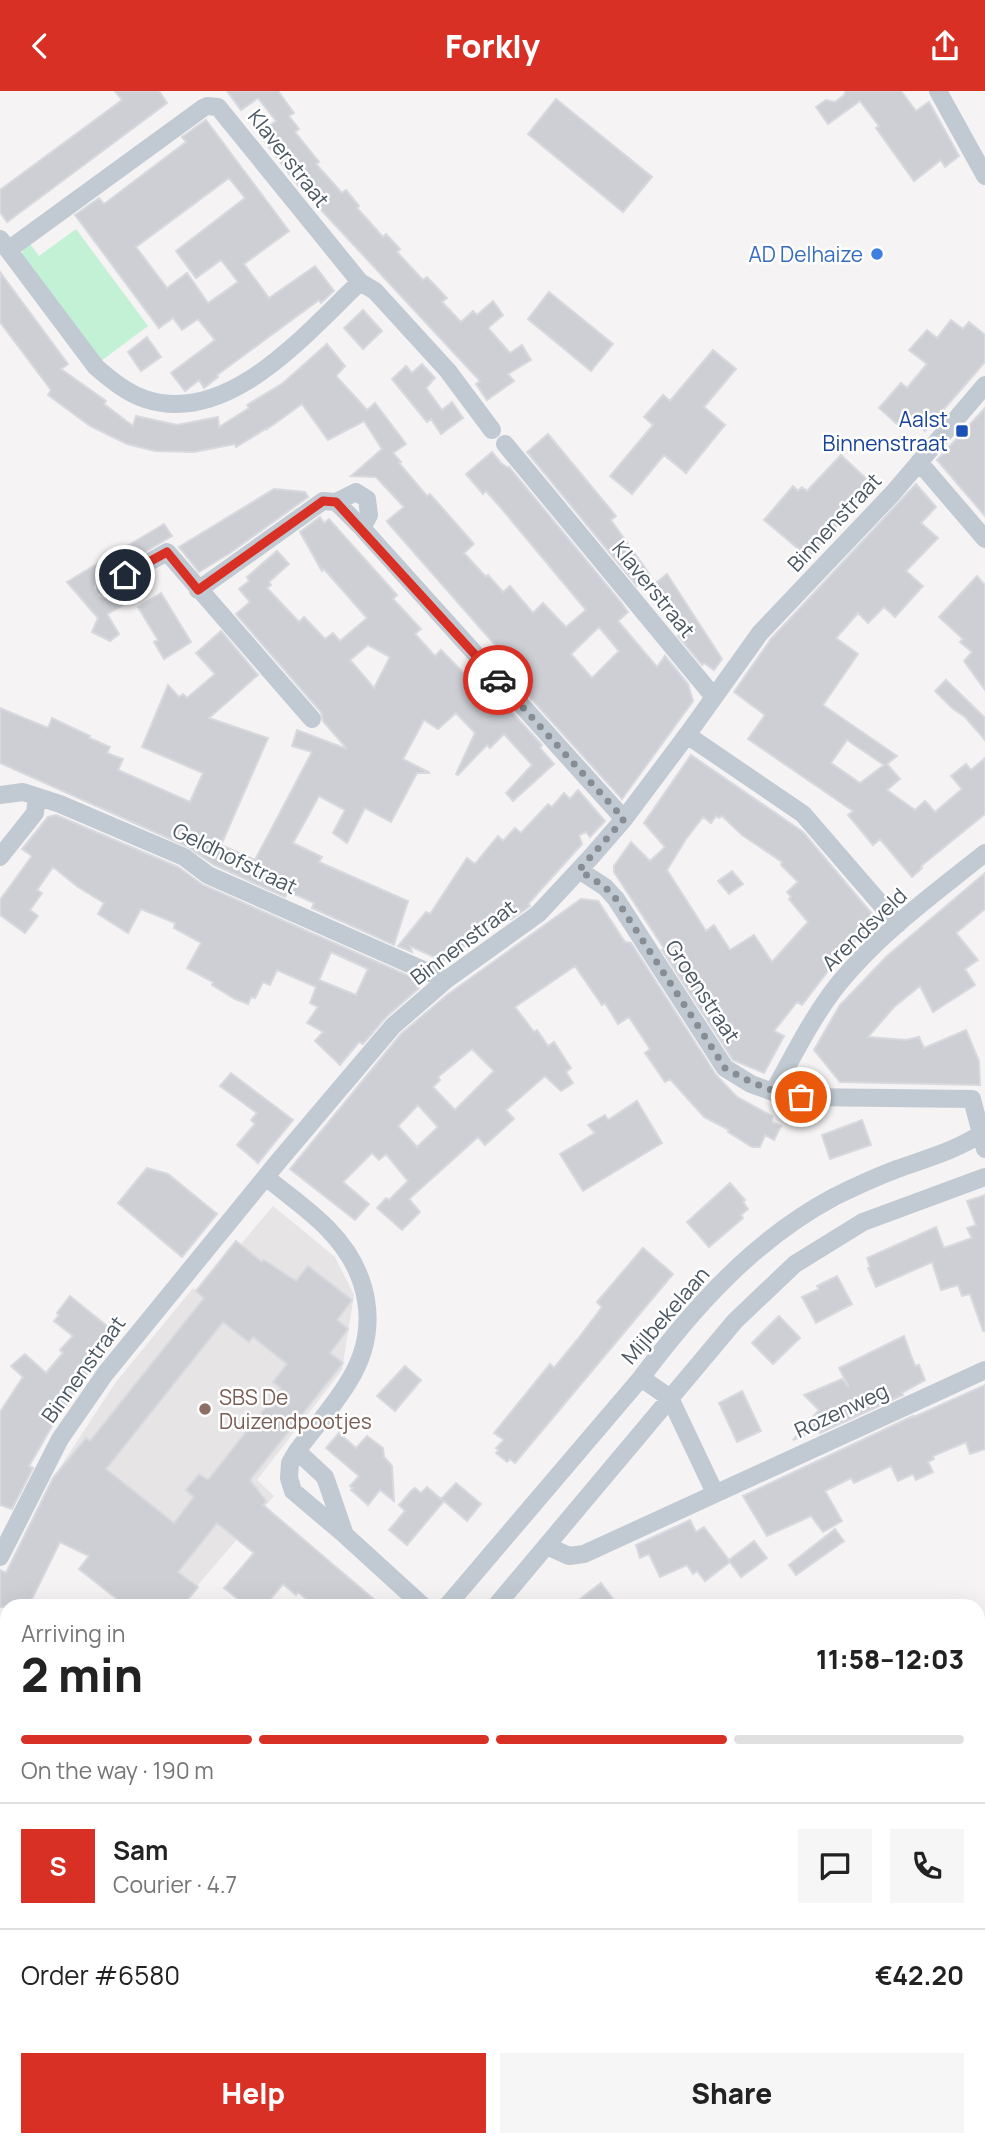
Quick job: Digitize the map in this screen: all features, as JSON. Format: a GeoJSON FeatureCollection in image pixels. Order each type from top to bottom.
{"type":"FeatureCollection","features":[{"type":"Feature","properties":{"kind":"street"},"geometry":{"type":"LineString","coordinates":[[938,91],[985,176]]}},
{"type":"Feature","properties":{"kind":"street","name":"Klaverstraat"},"geometry":{"type":"LineString","coordinates":[[4,245],[203,108],[212,106],[222,110],[309,222],[360,282],[375,291],[448,371],[492,430]]}},
{"type":"Feature","properties":{"kind":"street"},"geometry":{"type":"LineString","coordinates":[[4,245],[96,367],[114,383],[145,399],[172,403],[205,399],[243,385],[274,363],[360,282]]}},
{"type":"Feature","properties":{"kind":"street","name":"Binnenstraat"},"geometry":{"type":"LineString","coordinates":[[0,1557],[60,1439],[105,1374],[266,1177],[393,1026],[446,980],[538,914],[579,870],[624,819],[760,633],[893,493],[985,385]]}},
{"type":"Feature","properties":{"kind":"street","name":"Klaverstraat"},"geometry":{"type":"LineString","coordinates":[[505,444],[714,697]]}},
{"type":"Feature","properties":{"kind":"street"},"geometry":{"type":"LineString","coordinates":[[919,462],[985,539]]}},
{"type":"Feature","properties":{"kind":"street"},"geometry":{"type":"LineString","coordinates":[[198,590],[323,501],[336,502],[624,819]]}},
{"type":"Feature","properties":{"kind":"street"},"geometry":{"type":"LineString","coordinates":[[105,587],[167,552],[312,719]]}},
{"type":"Feature","properties":{"kind":"street"},"geometry":{"type":"LineString","coordinates":[[687,735],[803,814],[898,924]]}},
{"type":"Feature","properties":{"kind":"street"},"geometry":{"type":"LineString","coordinates":[[0,781],[30,794],[35,813],[0,857]]}},
{"type":"Feature","properties":{"kind":"street","name":"Geldhofstraat"},"geometry":{"type":"LineString","coordinates":[[0,795],[30,794],[61,804],[184,857],[208,875],[446,980]]}},
{"type":"Feature","properties":{"kind":"street","name":"Arendsveld"},"geometry":{"type":"LineString","coordinates":[[773,1092],[839,982],[898,924],[985,853]]}},
{"type":"Feature","properties":{"kind":"street","name":"Groenstraat"},"geometry":{"type":"LineString","coordinates":[[579,870],[605,887],[616,899],[725,1068],[751,1084],[773,1092],[801,1097],[979,1098],[984,1138]]}},
{"type":"Feature","properties":{"kind":"street","name":"Mijlbekelaan"},"geometry":{"type":"LineString","coordinates":[[453,1599],[641,1378],[671,1338],[715,1288],[766,1241],[833,1198],[895,1170],[984,1138]]}},
{"type":"Feature","properties":{"kind":"street"},"geometry":{"type":"LineString","coordinates":[[266,1177],[328,1228],[352,1258],[363,1283],[367,1309],[367,1334],[359,1361],[348,1382],[290,1463],[289,1478],[293,1491],[415,1599]]}},
{"type":"Feature","properties":{"kind":"street"},"geometry":{"type":"LineString","coordinates":[[502,1599],[735,1321],[796,1264],[863,1222],[985,1177]]}},
{"type":"Feature","properties":{"kind":"street","name":"Rozenweg"},"geometry":{"type":"LineString","coordinates":[[547,1546],[569,1556],[584,1554],[985,1370]]}},
{"type":"Feature","properties":{"kind":"street"},"geometry":{"type":"LineString","coordinates":[[641,1378],[670,1398],[715,1493]]}},
{"type":"Feature","properties":{"kind":"street"},"geometry":{"type":"LineString","coordinates":[[297,1451],[325,1477],[345,1535]]}},
{"type":"Feature","properties":{"kind":"shaded area","name":"SBS De Duizendpootjes"},"geometry":{"type":"Polygon","coordinates":[[[273,1206],[335,1257],[354,1295],[342,1370],[257,1480],[274,1496],[197,1586],[76,1490],[53,1478],[116,1382],[193,1288],[196,1291],[273,1206]]]}},
{"type":"Feature","properties":{"kind":"green space"},"geometry":{"type":"Polygon","coordinates":[[[76,229],[148,326],[101,361],[22,256],[23,250],[30,244],[39,256],[76,229]]]}},
{"type":"Feature","properties":{"kind":"building"},"geometry":{"type":"Polygon","coordinates":[[[115,91],[159,91],[167,103],[7,222],[0,212],[0,190],[122,100],[115,91]]]}},
{"type":"Feature","properties":{"kind":"building"},"geometry":{"type":"Polygon","coordinates":[[[227,91],[278,91],[294,113],[289,116],[299,129],[295,132],[319,162],[316,164],[342,193],[346,190],[359,206],[357,208],[383,237],[386,234],[400,249],[397,252],[423,280],[427,277],[447,298],[442,302],[461,322],[473,311],[477,315],[493,301],[503,315],[488,328],[510,353],[522,345],[531,360],[508,374],[514,381],[487,400],[476,384],[480,381],[297,184],[259,134],[276,121],[258,98],[241,110],[227,91]]]}},
{"type":"Feature","properties":{"kind":"building"},"geometry":{"type":"Polygon","coordinates":[[[846,91],[901,91],[916,111],[929,102],[959,156],[945,167],[941,160],[914,181],[860,101],[828,124],[816,107],[826,100],[835,102],[846,91]]]}},
{"type":"Feature","properties":{"kind":"building"},"geometry":{"type":"Polygon","coordinates":[[[556,99],[652,177],[623,212],[528,134],[556,99]]]}},
{"type":"Feature","properties":{"kind":"building"},"geometry":{"type":"Polygon","coordinates":[[[206,120],[289,231],[244,264],[269,298],[315,266],[334,291],[321,303],[319,300],[217,375],[218,377],[204,388],[199,380],[185,391],[171,373],[215,340],[198,319],[182,330],[173,318],[159,328],[75,215],[99,198],[104,204],[186,142],[182,137],[206,120]],[[229,178],[136,247],[167,288],[187,273],[208,303],[238,282],[221,260],[196,278],[176,251],[245,198],[229,178]]]}},
{"type":"Feature","properties":{"kind":"building"},"geometry":{"type":"Polygon","coordinates":[[[0,272],[68,364],[61,369],[106,401],[104,404],[133,426],[136,416],[177,425],[218,417],[219,427],[249,408],[247,405],[283,383],[327,344],[345,366],[336,376],[367,410],[375,403],[406,444],[393,453],[401,462],[399,463],[474,544],[464,553],[486,577],[488,575],[503,592],[510,586],[533,613],[543,603],[566,627],[586,610],[486,491],[483,494],[466,474],[492,452],[501,463],[509,467],[620,601],[628,612],[618,621],[657,667],[665,656],[688,684],[693,701],[622,799],[525,692],[531,686],[388,523],[387,521],[404,507],[376,477],[351,476],[382,449],[364,421],[328,440],[302,404],[236,447],[235,444],[194,452],[155,451],[127,444],[90,426],[48,395],[51,390],[0,322],[0,272]],[[599,627],[571,654],[592,678],[619,651],[599,627]]]}},
{"type":"Feature","properties":{"kind":"building"},"geometry":{"type":"Polygon","coordinates":[[[549,292],[613,344],[591,371],[528,319],[549,292]]]}},
{"type":"Feature","properties":{"kind":"building"},"geometry":{"type":"Polygon","coordinates":[[[363,310],[382,331],[363,349],[344,328],[363,310]]]}},
{"type":"Feature","properties":{"kind":"building"},"geometry":{"type":"Polygon","coordinates":[[[951,320],[963,329],[969,322],[985,335],[985,362],[925,431],[907,413],[897,424],[879,408],[901,383],[907,388],[927,364],[909,350],[927,330],[937,338],[951,320]]]}},
{"type":"Feature","properties":{"kind":"building"},"geometry":{"type":"Polygon","coordinates":[[[147,337],[161,357],[141,371],[128,352],[147,337]]]}},
{"type":"Feature","properties":{"kind":"building"},"geometry":{"type":"Polygon","coordinates":[[[713,350],[736,369],[704,407],[725,425],[686,473],[664,455],[632,494],[610,476],[653,425],[644,417],[663,395],[670,401],[713,350]]]}},
{"type":"Feature","properties":{"kind":"building"},"geometry":{"type":"Polygon","coordinates":[[[422,364],[435,378],[426,388],[442,410],[452,402],[463,418],[441,434],[431,419],[427,422],[392,379],[406,366],[412,373],[422,364]]]}},
{"type":"Feature","properties":{"kind":"building"},"geometry":{"type":"Polygon","coordinates":[[[985,408],[985,516],[937,460],[985,408]]]}},
{"type":"Feature","properties":{"kind":"building"},"geometry":{"type":"Polygon","coordinates":[[[548,434],[616,516],[611,520],[650,575],[637,586],[527,452],[548,434]]]}},
{"type":"Feature","properties":{"kind":"building"},"geometry":{"type":"Polygon","coordinates":[[[841,455],[874,486],[808,557],[764,520],[793,486],[798,491],[802,487],[807,491],[841,455]]]}},
{"type":"Feature","properties":{"kind":"building"},"geometry":{"type":"Polygon","coordinates":[[[916,484],[936,507],[921,523],[938,538],[906,571],[923,586],[895,617],[884,607],[868,623],[858,613],[836,638],[858,654],[823,705],[897,756],[887,764],[900,779],[887,790],[915,810],[925,801],[935,812],[962,789],[951,776],[966,764],[971,770],[985,758],[985,814],[921,866],[912,877],[880,839],[873,845],[848,815],[853,811],[748,739],[765,715],[734,692],[771,639],[916,484]],[[847,740],[831,763],[860,783],[884,765],[847,740]]]}},
{"type":"Feature","properties":{"kind":"building"},"geometry":{"type":"Polygon","coordinates":[[[274,489],[305,492],[308,497],[199,572],[179,547],[274,489]]]}},
{"type":"Feature","properties":{"kind":"building"},"geometry":{"type":"Polygon","coordinates":[[[320,517],[324,523],[329,519],[397,595],[393,599],[421,629],[415,634],[435,656],[441,650],[494,704],[499,698],[542,745],[540,748],[554,764],[513,801],[506,793],[532,765],[504,734],[490,748],[487,745],[456,774],[475,733],[456,713],[438,729],[424,720],[403,759],[430,773],[417,773],[391,822],[365,808],[347,843],[333,833],[345,810],[319,796],[293,843],[322,857],[319,862],[408,901],[394,945],[312,908],[314,903],[288,891],[285,897],[214,865],[188,847],[0,763],[0,708],[48,728],[52,718],[90,736],[89,738],[110,747],[107,753],[123,759],[118,770],[190,802],[203,773],[142,747],[168,685],[179,697],[183,694],[187,698],[215,674],[196,653],[221,631],[258,675],[209,718],[268,738],[221,845],[255,860],[312,752],[292,746],[297,730],[347,749],[323,721],[321,712],[236,614],[250,602],[239,589],[249,581],[247,577],[277,551],[289,564],[269,582],[271,585],[267,588],[299,622],[304,617],[325,639],[333,633],[340,641],[367,618],[324,569],[322,571],[300,532],[320,517]],[[368,645],[350,660],[374,688],[390,657],[368,645]]]}},
{"type":"Feature","properties":{"kind":"building"},"geometry":{"type":"Polygon","coordinates":[[[164,524],[172,536],[96,581],[94,588],[99,596],[106,598],[120,592],[127,603],[107,614],[119,634],[110,641],[92,632],[98,618],[67,582],[164,524]]]}},
{"type":"Feature","properties":{"kind":"building"},"geometry":{"type":"Polygon","coordinates":[[[667,574],[722,659],[714,670],[704,663],[702,665],[678,636],[686,626],[652,586],[667,574]]]}},
{"type":"Feature","properties":{"kind":"building"},"geometry":{"type":"Polygon","coordinates":[[[977,576],[985,585],[985,690],[964,661],[972,652],[960,642],[963,639],[939,617],[977,576]]]}},
{"type":"Feature","properties":{"kind":"building"},"geometry":{"type":"Polygon","coordinates":[[[161,593],[191,642],[164,659],[154,642],[158,640],[138,607],[161,593]]]}},
{"type":"Feature","properties":{"kind":"building"},"geometry":{"type":"Polygon","coordinates":[[[946,680],[985,718],[985,740],[965,717],[935,691],[946,680]]]}},
{"type":"Feature","properties":{"kind":"building"},"geometry":{"type":"Polygon","coordinates":[[[691,755],[803,832],[878,921],[857,939],[828,971],[802,1005],[797,1002],[774,1031],[784,1036],[764,1073],[733,1060],[614,872],[614,866],[631,842],[650,861],[665,847],[644,823],[691,755]],[[716,816],[711,823],[703,817],[667,870],[706,931],[714,925],[730,950],[754,935],[772,962],[808,922],[789,899],[791,897],[787,892],[798,882],[781,865],[782,862],[742,835],[722,816],[716,816]]]}},
{"type":"Feature","properties":{"kind":"building"},"geometry":{"type":"Polygon","coordinates":[[[578,790],[605,821],[590,837],[586,832],[579,835],[582,844],[528,904],[530,906],[511,919],[509,916],[443,961],[410,946],[412,952],[398,946],[426,912],[430,914],[467,858],[475,864],[498,836],[503,841],[515,828],[521,833],[548,804],[552,807],[564,793],[570,799],[578,790]]]}},
{"type":"Feature","properties":{"kind":"building"},"geometry":{"type":"Polygon","coordinates":[[[56,815],[178,867],[203,885],[418,980],[419,988],[386,1017],[363,1044],[359,1042],[340,1065],[315,1041],[323,1032],[307,1023],[318,1007],[310,1003],[316,987],[277,970],[270,985],[263,982],[255,998],[251,997],[248,1004],[235,999],[212,985],[213,982],[187,968],[201,943],[174,928],[175,923],[141,909],[128,933],[98,914],[104,903],[53,867],[37,890],[42,893],[30,910],[38,916],[25,933],[0,915],[0,900],[32,856],[22,849],[48,817],[56,815]],[[331,952],[319,980],[356,995],[368,969],[331,952]]]}},
{"type":"Feature","properties":{"kind":"building"},"geometry":{"type":"Polygon","coordinates":[[[732,871],[743,884],[729,894],[718,881],[732,871]]]}},
{"type":"Feature","properties":{"kind":"building"},"geometry":{"type":"Polygon","coordinates":[[[985,873],[985,909],[956,933],[978,960],[965,969],[975,985],[933,1012],[920,986],[894,1007],[868,1037],[906,1040],[919,1037],[924,1048],[966,1030],[979,1061],[980,1085],[840,1082],[814,1050],[840,1005],[887,956],[985,873]]]}},
{"type":"Feature","properties":{"kind":"building"},"geometry":{"type":"Polygon","coordinates":[[[581,899],[598,901],[625,942],[631,943],[716,1075],[737,1097],[772,1116],[772,1122],[781,1126],[774,1140],[765,1135],[760,1147],[752,1147],[728,1132],[729,1130],[704,1117],[670,1079],[665,1082],[645,1053],[650,1049],[629,1017],[618,1024],[575,966],[515,1007],[548,1046],[554,1042],[571,1068],[566,1072],[573,1083],[561,1091],[545,1076],[506,1110],[514,1119],[485,1145],[478,1137],[409,1199],[420,1212],[402,1230],[377,1208],[408,1181],[386,1154],[379,1160],[372,1153],[343,1182],[369,1204],[355,1220],[290,1169],[401,1034],[447,995],[581,899]],[[472,1049],[438,1077],[440,1080],[433,1087],[455,1110],[494,1071],[472,1049]],[[418,1105],[398,1126],[417,1147],[438,1127],[418,1105]]]}},
{"type":"Feature","properties":{"kind":"building"},"geometry":{"type":"Polygon","coordinates":[[[231,1073],[293,1120],[258,1163],[237,1145],[255,1124],[251,1120],[257,1113],[220,1086],[231,1073]]]}},
{"type":"Feature","properties":{"kind":"building"},"geometry":{"type":"Polygon","coordinates":[[[637,1101],[662,1143],[583,1191],[560,1154],[595,1133],[588,1125],[605,1115],[608,1120],[637,1101]]]}},
{"type":"Feature","properties":{"kind":"building"},"geometry":{"type":"Polygon","coordinates":[[[862,1120],[871,1145],[830,1159],[822,1135],[862,1120]]]}},
{"type":"Feature","properties":{"kind":"building"},"geometry":{"type":"Polygon","coordinates":[[[147,1168],[168,1174],[217,1214],[182,1257],[118,1203],[147,1168]]]}},
{"type":"Feature","properties":{"kind":"building"},"geometry":{"type":"Polygon","coordinates":[[[730,1183],[745,1200],[743,1202],[748,1209],[741,1215],[743,1218],[709,1247],[687,1222],[730,1183]]]}},
{"type":"Feature","properties":{"kind":"building"},"geometry":{"type":"Polygon","coordinates":[[[985,1195],[985,1331],[970,1294],[962,1296],[958,1285],[941,1290],[932,1262],[876,1287],[867,1258],[936,1227],[944,1248],[972,1238],[967,1228],[976,1225],[967,1201],[985,1195]]]}},
{"type":"Feature","properties":{"kind":"building"},"geometry":{"type":"Polygon","coordinates":[[[236,1241],[262,1262],[264,1260],[296,1281],[308,1266],[352,1300],[337,1320],[348,1329],[330,1353],[343,1363],[250,1480],[266,1501],[263,1505],[374,1599],[306,1599],[283,1584],[271,1599],[238,1599],[224,1588],[254,1553],[217,1523],[178,1572],[198,1587],[188,1599],[117,1599],[79,1569],[89,1556],[60,1542],[32,1599],[0,1599],[0,1570],[6,1573],[53,1478],[86,1438],[90,1441],[204,1298],[196,1291],[236,1241]],[[223,1322],[106,1469],[174,1523],[194,1497],[186,1490],[199,1474],[208,1480],[281,1388],[273,1382],[287,1364],[253,1337],[249,1342],[223,1322]]]}},
{"type":"Feature","properties":{"kind":"building"},"geometry":{"type":"Polygon","coordinates":[[[643,1248],[673,1274],[515,1463],[510,1459],[507,1462],[496,1453],[499,1450],[496,1448],[504,1440],[494,1433],[550,1364],[554,1368],[577,1340],[602,1307],[597,1302],[643,1248]]]}},
{"type":"Feature","properties":{"kind":"building"},"geometry":{"type":"Polygon","coordinates":[[[837,1276],[852,1304],[816,1323],[802,1297],[837,1276]]]}},
{"type":"Feature","properties":{"kind":"building"},"geometry":{"type":"Polygon","coordinates":[[[70,1296],[118,1335],[88,1372],[52,1426],[29,1466],[33,1468],[12,1509],[0,1505],[0,1412],[23,1377],[11,1366],[25,1354],[46,1373],[63,1353],[60,1350],[73,1336],[54,1321],[70,1296]]]}},
{"type":"Feature","properties":{"kind":"building"},"geometry":{"type":"Polygon","coordinates":[[[779,1316],[800,1338],[773,1364],[752,1343],[779,1316]]]}},
{"type":"Feature","properties":{"kind":"building"},"geometry":{"type":"Polygon","coordinates":[[[904,1336],[915,1366],[919,1365],[925,1380],[902,1393],[903,1395],[820,1433],[817,1429],[793,1440],[819,1410],[804,1395],[842,1379],[849,1387],[839,1368],[904,1336]]]}},
{"type":"Feature","properties":{"kind":"building"},"geometry":{"type":"Polygon","coordinates":[[[405,1366],[421,1380],[395,1411],[377,1396],[405,1366]]]}},
{"type":"Feature","properties":{"kind":"building"},"geometry":{"type":"Polygon","coordinates":[[[985,1385],[985,1449],[970,1454],[966,1442],[933,1456],[934,1459],[928,1462],[933,1472],[916,1480],[913,1474],[898,1481],[891,1466],[854,1483],[851,1478],[825,1491],[842,1521],[823,1532],[811,1516],[767,1536],[743,1496],[913,1416],[985,1385]]]}},
{"type":"Feature","properties":{"kind":"building"},"geometry":{"type":"Polygon","coordinates":[[[742,1391],[761,1431],[737,1442],[719,1403],[742,1391]]]}},
{"type":"Feature","properties":{"kind":"building"},"geometry":{"type":"Polygon","coordinates":[[[339,1433],[356,1448],[367,1436],[383,1448],[384,1457],[392,1466],[394,1501],[380,1490],[368,1505],[351,1490],[353,1488],[350,1486],[359,1476],[326,1448],[339,1433]]]}},
{"type":"Feature","properties":{"kind":"building"},"geometry":{"type":"Polygon","coordinates":[[[456,1483],[481,1504],[467,1521],[444,1501],[407,1545],[389,1530],[405,1511],[399,1505],[415,1488],[421,1493],[427,1487],[441,1499],[456,1483]]]}},
{"type":"Feature","properties":{"kind":"building"},"geometry":{"type":"Polygon","coordinates":[[[690,1520],[696,1532],[704,1527],[729,1560],[754,1541],[767,1558],[741,1577],[730,1562],[705,1581],[697,1571],[693,1574],[687,1565],[660,1577],[649,1554],[640,1558],[636,1545],[690,1520]]]}},
{"type":"Feature","properties":{"kind":"building"},"geometry":{"type":"Polygon","coordinates":[[[835,1529],[844,1541],[796,1575],[789,1565],[835,1529]]]}},
{"type":"Feature","properties":{"kind":"building"},"geometry":{"type":"Polygon","coordinates":[[[601,1583],[613,1599],[580,1599],[601,1583]]]}},
{"type":"Feature","properties":{"kind":"way so far"},"geometry":{"type":"LineString","coordinates":[[498,680],[624,819],[579,870],[605,887],[616,899],[725,1068],[751,1084],[773,1092],[801,1097]]}},
{"type":"Feature","properties":{"kind":"place","name":"AD Delhaize"},"geometry":{"type":"Point","coordinates":[877,254]}},
{"type":"Feature","properties":{"kind":"place","name":"Aalst Binnenstraat"},"geometry":{"type":"Point","coordinates":[962,431]}},
{"type":"Feature","properties":{"kind":"place","name":"SBS De Duizendpootjes"},"geometry":{"type":"Point","coordinates":[205,1409]}},
{"type":"Feature","properties":{"kind":"route"},"geometry":{"type":"LineString","coordinates":[[125,575],[167,552],[198,590],[323,501],[336,502],[498,680]]}}]}
